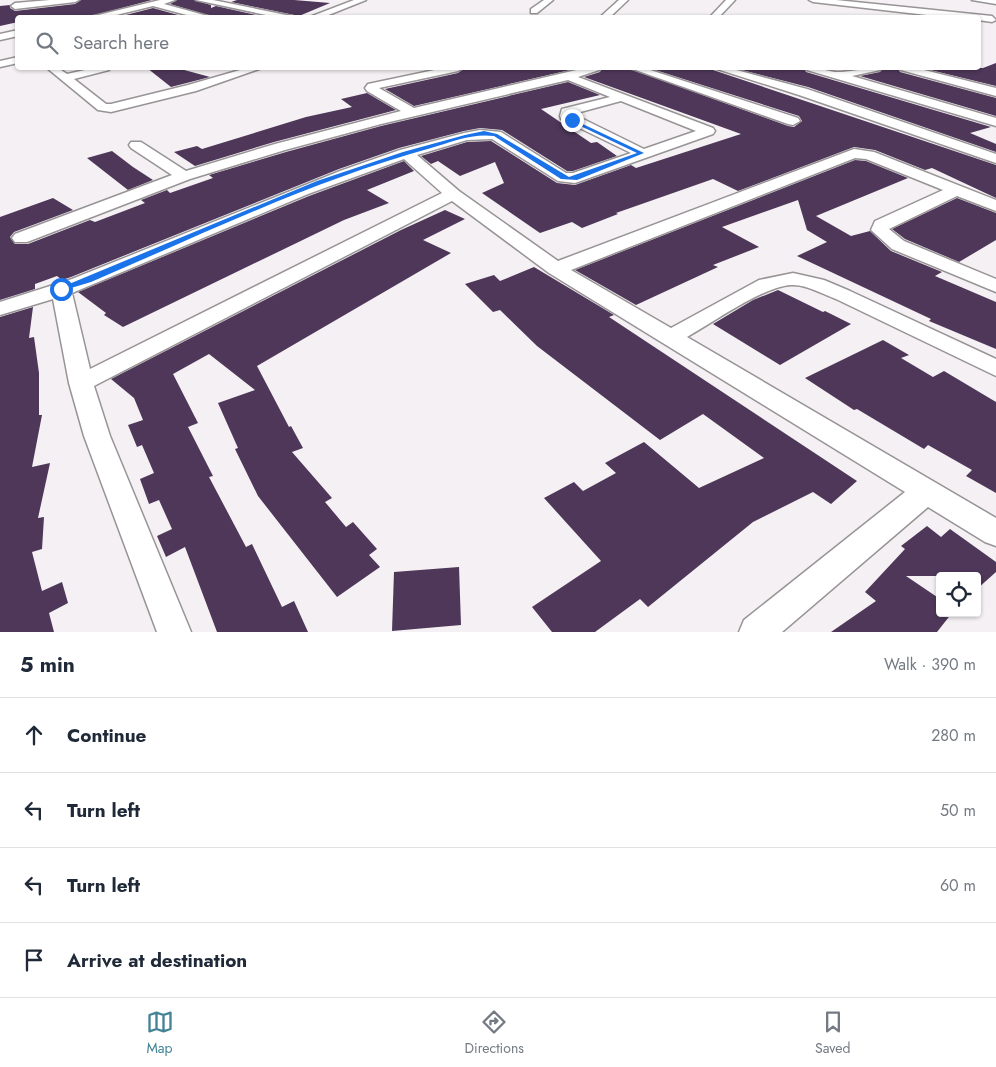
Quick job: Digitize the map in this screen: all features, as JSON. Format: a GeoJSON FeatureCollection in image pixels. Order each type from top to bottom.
{"type":"FeatureCollection","features":[{"type":"Feature","properties":{"kind":"street"},"geometry":{"type":"LineString","coordinates":[[15,6],[75,0]]}},
{"type":"Feature","properties":{"kind":"street"},"geometry":{"type":"LineString","coordinates":[[103,15],[171,0]]}},
{"type":"Feature","properties":{"kind":"street"},"geometry":{"type":"LineString","coordinates":[[200,0],[279,15]]}},
{"type":"Feature","properties":{"kind":"street"},"geometry":{"type":"LineString","coordinates":[[320,15],[362,0]]}},
{"type":"Feature","properties":{"kind":"street"},"geometry":{"type":"LineString","coordinates":[[534,11],[550,0]]}},
{"type":"Feature","properties":{"kind":"street"},"geometry":{"type":"LineString","coordinates":[[606,15],[624,0]]}},
{"type":"Feature","properties":{"kind":"street"},"geometry":{"type":"LineString","coordinates":[[715,15],[731,0]]}},
{"type":"Feature","properties":{"kind":"street"},"geometry":{"type":"LineString","coordinates":[[812,0],[962,15]]}},
{"type":"Feature","properties":{"kind":"street"},"geometry":{"type":"LineString","coordinates":[[976,0],[992,2],[996,9]]}},
{"type":"Feature","properties":{"kind":"street"},"geometry":{"type":"LineString","coordinates":[[243,9],[265,2]]}},
{"type":"Feature","properties":{"kind":"street"},"geometry":{"type":"LineString","coordinates":[[152,4],[196,15]]}},
{"type":"Feature","properties":{"kind":"street"},"geometry":{"type":"LineString","coordinates":[[107,5],[121,11]]}},
{"type":"Feature","properties":{"kind":"street"},"geometry":{"type":"LineString","coordinates":[[708,8],[720,9]]}},
{"type":"Feature","properties":{"kind":"street"},"geometry":{"type":"LineString","coordinates":[[981,17],[992,18]]}},
{"type":"Feature","properties":{"kind":"street"},"geometry":{"type":"LineString","coordinates":[[0,37],[15,34]]}},
{"type":"Feature","properties":{"kind":"street"},"geometry":{"type":"LineString","coordinates":[[0,64],[15,61]]}},
{"type":"Feature","properties":{"kind":"street"},"geometry":{"type":"LineString","coordinates":[[55,70],[102,107],[111,108],[250,70]]}},
{"type":"Feature","properties":{"kind":"street"},"geometry":{"type":"LineString","coordinates":[[66,78],[97,70]]}},
{"type":"Feature","properties":{"kind":"street"},"geometry":{"type":"LineString","coordinates":[[411,111],[371,88],[372,86],[448,70]]}},
{"type":"Feature","properties":{"kind":"street"},"geometry":{"type":"LineString","coordinates":[[21,238],[184,176],[411,111],[570,76],[589,70]]}},
{"type":"Feature","properties":{"kind":"street"},"geometry":{"type":"LineString","coordinates":[[641,70],[793,122]]}},
{"type":"Feature","properties":{"kind":"street"},"geometry":{"type":"LineString","coordinates":[[726,70],[812,96],[996,159]]}},
{"type":"Feature","properties":{"kind":"street"},"geometry":{"type":"LineString","coordinates":[[820,70],[996,122]]}},
{"type":"Feature","properties":{"kind":"street"},"geometry":{"type":"LineString","coordinates":[[841,75],[866,70]]}},
{"type":"Feature","properties":{"kind":"street"},"geometry":{"type":"LineString","coordinates":[[913,70],[996,92]]}},
{"type":"Feature","properties":{"kind":"street"},"geometry":{"type":"LineString","coordinates":[[932,75],[949,70]]}},
{"type":"Feature","properties":{"kind":"street"},"geometry":{"type":"LineString","coordinates":[[0,309],[98,276],[319,183],[405,153],[467,136],[490,134],[563,178],[569,179],[708,131],[573,79],[570,76]]}},
{"type":"Feature","properties":{"kind":"street"},"geometry":{"type":"LineString","coordinates":[[622,98],[567,112],[566,116],[641,153]]}},
{"type":"Feature","properties":{"kind":"street"},"geometry":{"type":"LineString","coordinates":[[136,145],[184,176]]}},
{"type":"Feature","properties":{"kind":"street"},"geometry":{"type":"LineString","coordinates":[[405,153],[453,194],[556,269],[928,490],[996,533]]}},
{"type":"Feature","properties":{"kind":"street"},"geometry":{"type":"LineString","coordinates":[[556,269],[847,154],[870,155],[996,206]]}},
{"type":"Feature","properties":{"kind":"street"},"geometry":{"type":"LineString","coordinates":[[957,190],[881,225],[880,230],[898,244],[995,285]]}},
{"type":"Feature","properties":{"kind":"street"},"geometry":{"type":"LineString","coordinates":[[81,383],[453,194]]}},
{"type":"Feature","properties":{"kind":"street"},"geometry":{"type":"LineString","coordinates":[[670,338],[766,284],[793,279],[817,284],[843,295],[996,368]]}},
{"type":"Feature","properties":{"kind":"street"},"geometry":{"type":"LineString","coordinates":[[61,289],[81,383],[97,436],[174,632]]}},
{"type":"Feature","properties":{"kind":"street"},"geometry":{"type":"LineString","coordinates":[[756,632],[928,490]]}},
{"type":"Feature","properties":{"kind":"building"},"geometry":{"type":"Polygon","coordinates":[[[81,0],[152,0],[95,15],[15,15],[15,23],[0,26],[0,6],[10,5],[10,8],[15,11],[75,4],[81,0]]]}},
{"type":"Feature","properties":{"kind":"building"},"geometry":{"type":"Polygon","coordinates":[[[177,0],[194,0],[211,5],[211,8],[216,6],[256,15],[207,15],[170,4],[177,0]]]}},
{"type":"Feature","properties":{"kind":"building"},"geometry":{"type":"Polygon","coordinates":[[[237,0],[294,0],[330,3],[301,15],[294,15],[231,2],[237,0]]]}},
{"type":"Feature","properties":{"kind":"building"},"geometry":{"type":"Polygon","coordinates":[[[153,8],[178,15],[126,15],[153,8]]]}},
{"type":"Feature","properties":{"kind":"building"},"geometry":{"type":"Polygon","coordinates":[[[996,63],[996,86],[930,70],[981,70],[996,63]]]}},
{"type":"Feature","properties":{"kind":"building"},"geometry":{"type":"Polygon","coordinates":[[[150,70],[184,70],[210,77],[171,87],[150,70]]]}},
{"type":"Feature","properties":{"kind":"building"},"geometry":{"type":"Polygon","coordinates":[[[462,70],[570,70],[414,106],[385,89],[458,73],[462,70]]]}},
{"type":"Feature","properties":{"kind":"building"},"geometry":{"type":"Polygon","coordinates":[[[601,70],[634,70],[788,126],[794,127],[802,121],[799,116],[655,70],[713,70],[996,165],[996,198],[932,168],[925,170],[875,150],[854,147],[738,191],[713,179],[616,213],[618,214],[582,228],[572,222],[540,233],[482,193],[504,183],[495,162],[460,176],[438,161],[431,164],[421,156],[467,142],[491,141],[557,183],[575,185],[631,165],[636,168],[741,134],[584,77],[601,70]]]}},
{"type":"Feature","properties":{"kind":"building"},"geometry":{"type":"Polygon","coordinates":[[[742,70],[805,70],[806,72],[991,127],[970,133],[996,144],[996,152],[808,87],[742,70]]]}},
{"type":"Feature","properties":{"kind":"building"},"geometry":{"type":"Polygon","coordinates":[[[882,70],[899,70],[900,72],[996,98],[996,116],[860,76],[880,72],[882,70]]]}},
{"type":"Feature","properties":{"kind":"building"},"geometry":{"type":"Polygon","coordinates":[[[568,82],[600,95],[541,109],[591,143],[597,142],[617,156],[573,171],[567,171],[502,130],[480,128],[464,131],[399,148],[339,169],[71,277],[62,280],[57,276],[35,284],[35,289],[0,300],[0,217],[53,198],[73,210],[14,232],[10,237],[15,244],[28,244],[90,220],[95,222],[145,203],[141,200],[167,190],[170,193],[213,178],[209,175],[381,126],[568,82]]]}},
{"type":"Feature","properties":{"kind":"building"},"geometry":{"type":"Polygon","coordinates":[[[367,93],[396,110],[274,142],[195,166],[174,152],[197,146],[202,149],[306,117],[352,107],[341,99],[367,93]]]}},
{"type":"Feature","properties":{"kind":"building"},"geometry":{"type":"Polygon","coordinates":[[[112,151],[153,180],[128,190],[87,158],[112,151]]]}},
{"type":"Feature","properties":{"kind":"building"},"geometry":{"type":"Polygon","coordinates":[[[855,160],[866,161],[908,178],[816,216],[851,236],[870,231],[891,251],[942,272],[935,276],[996,302],[996,349],[929,321],[931,319],[797,256],[827,242],[807,230],[798,200],[722,227],[759,247],[713,265],[718,267],[636,305],[575,270],[855,160]]]}},
{"type":"Feature","properties":{"kind":"building"},"geometry":{"type":"Polygon","coordinates":[[[404,161],[414,171],[367,190],[389,203],[344,220],[123,327],[104,315],[106,313],[78,292],[309,196],[404,161]]]}},
{"type":"Feature","properties":{"kind":"building"},"geometry":{"type":"Polygon","coordinates":[[[957,198],[996,213],[996,240],[959,262],[905,239],[892,229],[957,198]]]}},
{"type":"Feature","properties":{"kind":"building"},"geometry":{"type":"Polygon","coordinates":[[[445,210],[465,219],[423,240],[451,253],[257,366],[289,427],[291,426],[303,448],[292,452],[332,498],[325,502],[346,527],[353,522],[377,549],[369,555],[380,567],[337,597],[258,496],[235,449],[238,448],[218,403],[255,390],[209,354],[173,374],[198,423],[188,427],[213,476],[209,477],[246,547],[252,544],[282,607],[294,601],[308,632],[217,632],[185,547],[166,557],[157,536],[172,529],[159,500],[149,504],[140,479],[154,473],[142,445],[137,447],[128,425],[143,420],[134,398],[111,379],[401,230],[445,210]]]}},
{"type":"Feature","properties":{"kind":"building"},"geometry":{"type":"Polygon","coordinates":[[[534,267],[614,315],[609,317],[857,481],[831,504],[813,492],[753,522],[648,607],[640,599],[595,632],[552,632],[532,607],[601,561],[544,498],[574,482],[583,491],[616,473],[605,463],[644,442],[699,488],[764,458],[703,414],[660,440],[537,346],[500,310],[493,312],[465,284],[494,275],[500,281],[534,267]]]}},
{"type":"Feature","properties":{"kind":"building"},"geometry":{"type":"Polygon","coordinates":[[[778,290],[851,324],[780,365],[713,324],[753,300],[778,290]]]}},
{"type":"Feature","properties":{"kind":"building"},"geometry":{"type":"Polygon","coordinates":[[[33,307],[29,338],[34,337],[39,373],[39,415],[42,415],[32,467],[50,463],[38,518],[44,517],[42,549],[32,552],[42,591],[62,582],[68,603],[49,613],[54,632],[0,632],[0,317],[33,307]]]}},
{"type":"Feature","properties":{"kind":"building"},"geometry":{"type":"Polygon","coordinates":[[[883,340],[909,355],[901,358],[933,377],[944,371],[996,402],[996,493],[966,476],[972,470],[928,445],[924,449],[857,409],[854,410],[805,378],[883,340]]]}},
{"type":"Feature","properties":{"kind":"building"},"geometry":{"type":"Polygon","coordinates":[[[927,526],[941,537],[950,529],[996,562],[996,572],[981,585],[981,572],[936,572],[936,576],[906,576],[936,596],[936,617],[949,617],[937,632],[831,632],[876,601],[865,592],[905,549],[901,546],[927,526]]]}},
{"type":"Feature","properties":{"kind":"building"},"geometry":{"type":"Polygon","coordinates":[[[459,567],[461,625],[392,631],[394,572],[459,567]]]}},
{"type":"Feature","properties":{"kind":"route"},"geometry":{"type":"LineString","coordinates":[[61,289],[89,280],[319,183],[405,153],[467,136],[484,133],[496,135],[563,178],[569,179],[641,153],[572,120]]}}]}
